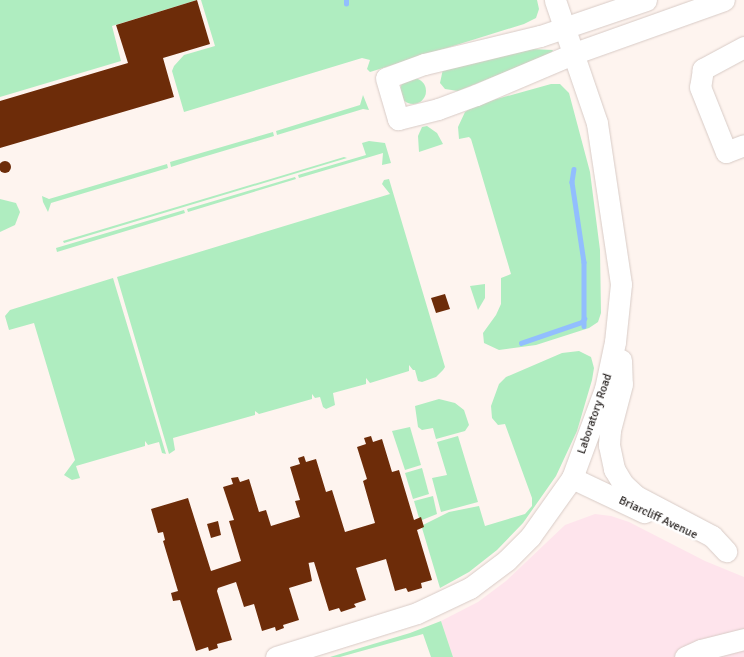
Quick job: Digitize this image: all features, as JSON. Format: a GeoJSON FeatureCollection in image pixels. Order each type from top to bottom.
{"type":"FeatureCollection","features":[{"type":"Feature","properties":{"kind":"street","name":"Laboratory Road"},"geometry":{"type":"LineString","coordinates":[[276,657],[417,613],[470,588],[507,560],[525,542],[551,510],[572,478],[606,389],[615,342],[621,284],[597,123],[575,53],[555,0]]}},
{"type":"Feature","properties":{"kind":"street"},"geometry":{"type":"LineString","coordinates":[[646,0],[540,36],[424,64],[386,78],[398,119],[438,109],[575,53],[724,0]]}},
{"type":"Feature","properties":{"kind":"street"},"geometry":{"type":"LineString","coordinates":[[744,47],[703,69],[700,87],[726,152],[744,145]]}},
{"type":"Feature","properties":{"kind":"street"},"geometry":{"type":"LineString","coordinates":[[615,342],[621,359],[622,384],[610,430],[609,445],[614,469],[623,484],[636,496],[712,536],[735,554]]}},
{"type":"Feature","properties":{"kind":"street","name":"Briarcliff Avenue"},"geometry":{"type":"LineString","coordinates":[[572,478],[735,554]]}},
{"type":"Feature","properties":{"kind":"street"},"geometry":{"type":"LineString","coordinates":[[685,657],[701,650],[744,640]]}},
{"type":"Feature","properties":{"kind":"shaded area"},"geometry":{"type":"Polygon","coordinates":[[[595,514],[611,516],[629,522],[705,561],[744,577],[744,657],[453,657],[441,621],[478,602],[506,581],[565,525],[595,514]]]}},
{"type":"Feature","properties":{"kind":"green space"},"geometry":{"type":"Polygon","coordinates":[[[0,0],[197,0],[112,26],[121,61],[0,97],[0,0]]]}},
{"type":"Feature","properties":{"kind":"green space"},"geometry":{"type":"Polygon","coordinates":[[[201,0],[537,0],[539,9],[536,18],[524,24],[370,72],[367,69],[370,60],[362,58],[184,112],[172,71],[174,66],[184,55],[215,46],[201,0]]]}},
{"type":"Feature","properties":{"kind":"green space"},"geometry":{"type":"Polygon","coordinates":[[[531,49],[553,50],[551,54],[458,91],[445,89],[440,83],[443,69],[531,49]]]}},
{"type":"Feature","properties":{"kind":"green space"},"geometry":{"type":"Polygon","coordinates":[[[413,78],[422,82],[426,91],[422,100],[413,104],[404,100],[400,91],[404,82],[413,78]]]}},
{"type":"Feature","properties":{"kind":"green space"},"geometry":{"type":"Polygon","coordinates":[[[551,84],[560,84],[569,93],[590,172],[600,250],[601,313],[598,322],[589,328],[536,345],[499,350],[484,343],[483,333],[496,315],[501,304],[501,278],[511,274],[471,139],[469,137],[459,139],[458,127],[465,112],[475,105],[551,84]]]}},
{"type":"Feature","properties":{"kind":"green space"},"geometry":{"type":"Polygon","coordinates":[[[363,95],[369,110],[363,109],[277,135],[276,131],[360,105],[363,95]]]}},
{"type":"Feature","properties":{"kind":"green space"},"geometry":{"type":"Polygon","coordinates":[[[427,126],[437,133],[443,144],[419,152],[418,136],[422,127],[427,126]]]}},
{"type":"Feature","properties":{"kind":"green space"},"geometry":{"type":"Polygon","coordinates":[[[273,132],[274,136],[171,167],[170,162],[273,132]]]}},
{"type":"Feature","properties":{"kind":"green space"},"geometry":{"type":"Polygon","coordinates":[[[369,141],[385,143],[391,163],[382,165],[383,153],[299,178],[298,175],[366,155],[362,143],[369,141]]]}},
{"type":"Feature","properties":{"kind":"green space"},"geometry":{"type":"Polygon","coordinates":[[[344,157],[347,158],[64,243],[63,241],[344,157]]]}},
{"type":"Feature","properties":{"kind":"green space"},"geometry":{"type":"Polygon","coordinates":[[[167,164],[168,168],[51,203],[48,212],[43,202],[42,196],[49,199],[167,164]]]}},
{"type":"Feature","properties":{"kind":"green space"},"geometry":{"type":"Polygon","coordinates":[[[295,177],[296,179],[188,212],[187,209],[295,177]]]}},
{"type":"Feature","properties":{"kind":"green space"},"geometry":{"type":"Polygon","coordinates":[[[389,179],[445,367],[443,370],[436,377],[422,382],[418,381],[415,370],[409,365],[409,371],[370,383],[366,378],[366,384],[333,393],[335,405],[326,409],[323,407],[320,397],[315,398],[312,394],[312,399],[259,414],[255,411],[255,415],[173,438],[175,450],[169,454],[117,277],[390,194],[382,184],[384,180],[389,179]]]}},
{"type":"Feature","properties":{"kind":"green space"},"geometry":{"type":"Polygon","coordinates":[[[0,199],[16,203],[20,212],[15,225],[0,232],[0,199]]]}},
{"type":"Feature","properties":{"kind":"green space"},"geometry":{"type":"Polygon","coordinates":[[[184,210],[185,213],[57,252],[56,248],[184,210]]]}},
{"type":"Feature","properties":{"kind":"green space"},"geometry":{"type":"Polygon","coordinates":[[[113,278],[166,454],[162,453],[159,442],[148,445],[145,441],[145,446],[76,466],[80,478],[72,480],[64,475],[75,460],[34,323],[9,330],[5,316],[10,310],[113,278]]]}},
{"type":"Feature","properties":{"kind":"green space"},"geometry":{"type":"Polygon","coordinates":[[[485,284],[485,298],[478,310],[470,286],[485,284]]]}},
{"type":"Feature","properties":{"kind":"green space"},"geometry":{"type":"Polygon","coordinates":[[[579,351],[591,357],[594,368],[592,380],[577,431],[556,476],[523,523],[497,550],[469,572],[440,588],[422,528],[423,525],[449,512],[479,506],[485,526],[525,514],[532,506],[532,498],[505,424],[498,425],[492,418],[491,406],[499,384],[506,377],[562,353],[579,351]]]}},
{"type":"Feature","properties":{"kind":"green space"},"geometry":{"type":"Polygon","coordinates":[[[439,399],[455,403],[464,410],[469,425],[465,431],[436,439],[433,428],[422,430],[418,427],[415,406],[439,399]]]}},
{"type":"Feature","properties":{"kind":"green space"},"geometry":{"type":"Polygon","coordinates":[[[410,427],[421,465],[405,470],[392,431],[410,427]]]}},
{"type":"Feature","properties":{"kind":"green space"},"geometry":{"type":"Polygon","coordinates":[[[458,436],[478,502],[441,512],[432,478],[447,475],[437,442],[458,436]]]}},
{"type":"Feature","properties":{"kind":"green space"},"geometry":{"type":"Polygon","coordinates":[[[422,468],[429,494],[413,499],[405,473],[422,468]]]}},
{"type":"Feature","properties":{"kind":"green space"},"geometry":{"type":"Polygon","coordinates":[[[433,496],[437,514],[422,520],[419,518],[414,501],[433,496]]]}},
{"type":"Feature","properties":{"kind":"green space"},"geometry":{"type":"Polygon","coordinates":[[[441,621],[453,657],[431,657],[423,634],[340,657],[330,657],[410,633],[441,621]]]}},
{"type":"Feature","properties":{"kind":"building"},"geometry":{"type":"Polygon","coordinates":[[[197,0],[210,44],[163,58],[174,97],[0,148],[0,101],[128,63],[116,25],[197,0]]]}},
{"type":"Feature","properties":{"kind":"building"},"geometry":{"type":"Polygon","coordinates":[[[3,161],[7,161],[11,167],[7,173],[3,173],[-1,169],[-1,165],[3,161]]]}},
{"type":"Feature","properties":{"kind":"building"},"geometry":{"type":"Polygon","coordinates":[[[445,294],[450,309],[436,313],[431,298],[445,294]]]}},
{"type":"Feature","properties":{"kind":"building"},"geometry":{"type":"Polygon","coordinates":[[[371,436],[373,442],[382,439],[392,472],[399,470],[414,520],[421,517],[424,527],[417,530],[432,580],[421,583],[422,588],[408,592],[406,588],[395,591],[386,559],[356,568],[366,600],[354,604],[356,607],[341,612],[339,608],[329,611],[314,562],[309,563],[312,581],[289,588],[299,620],[283,625],[284,628],[276,631],[275,627],[262,631],[254,604],[244,607],[236,582],[218,588],[217,591],[232,640],[217,644],[218,648],[209,651],[208,647],[196,651],[180,600],[173,601],[171,593],[178,591],[163,541],[165,540],[163,532],[158,533],[151,509],[188,498],[211,571],[241,561],[229,521],[234,520],[223,487],[233,484],[231,478],[238,477],[240,482],[249,479],[259,512],[266,510],[271,526],[300,517],[295,501],[300,500],[290,467],[300,464],[298,458],[304,456],[306,462],[316,459],[326,492],[332,490],[345,532],[375,523],[363,481],[367,479],[357,447],[366,444],[364,438],[371,436]]]}},
{"type":"Feature","properties":{"kind":"building"},"geometry":{"type":"Polygon","coordinates":[[[218,521],[221,535],[211,538],[207,524],[218,521]]]}},
{"type":"Feature","properties":{"kind":"waterway"},"geometry":{"type":"LineString","coordinates":[[574,169],[572,182],[584,262],[584,326]]}},
{"type":"Feature","properties":{"kind":"waterway"},"geometry":{"type":"LineString","coordinates":[[521,343],[582,322],[584,319]]}}]}
